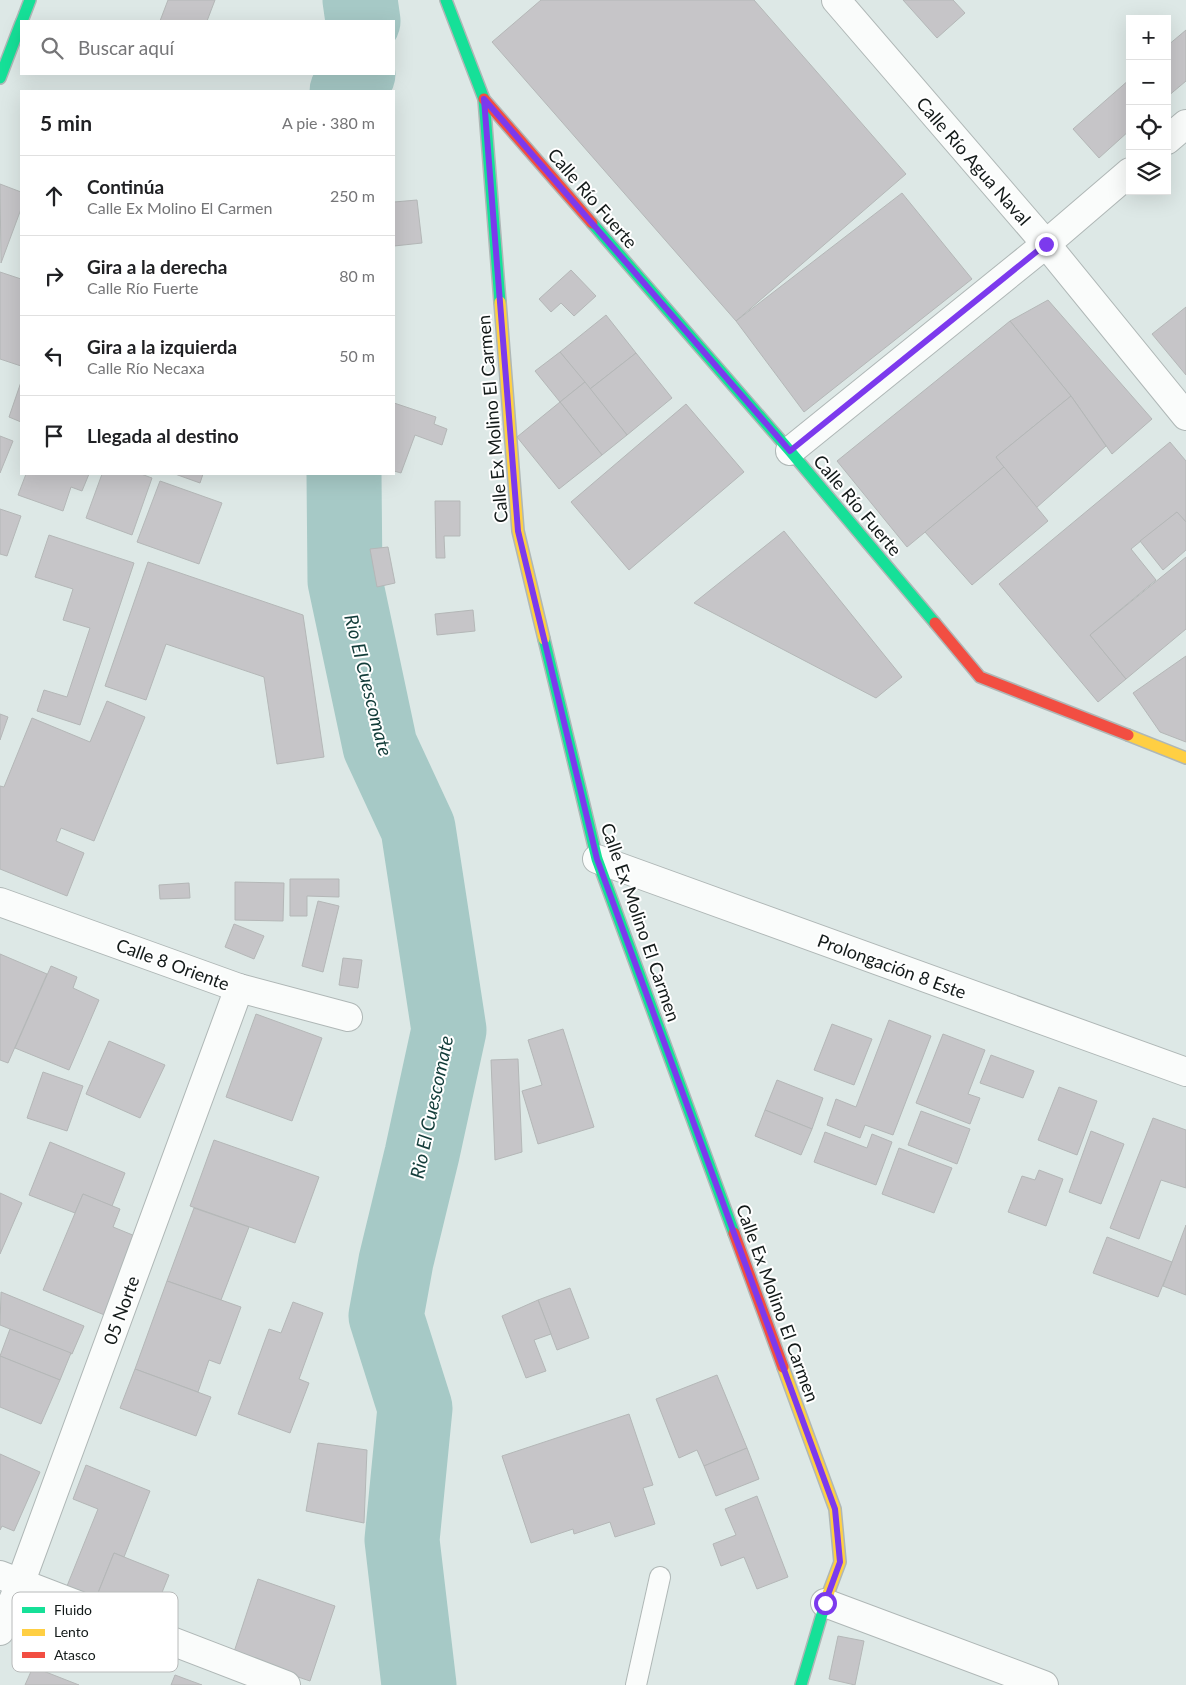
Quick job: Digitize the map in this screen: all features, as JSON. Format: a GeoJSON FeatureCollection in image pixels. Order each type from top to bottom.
{"type":"FeatureCollection","features":[{"type":"Feature","properties":{"kind":"main road"},"geometry":{"type":"LineString","coordinates":[[23,20],[30,0]]}},
{"type":"Feature","properties":{"kind":"main road","name":"Calle Ex Molino El Carmen"},"geometry":{"type":"LineString","coordinates":[[446,0],[484,99],[518,531],[597,859],[835,1509],[840,1562],[825,1603],[801,1685]]}},
{"type":"Feature","properties":{"kind":"main road"},"geometry":{"type":"LineString","coordinates":[[0,78],[20,27]]}},
{"type":"Feature","properties":{"kind":"main road","name":"Calle Río Fuerte"},"geometry":{"type":"LineString","coordinates":[[484,99],[790,451],[980,676],[1186,758]]}},
{"type":"Feature","properties":{"kind":"street","name":"Calle Río Agua Naval"},"geometry":{"type":"LineString","coordinates":[[836,0],[1046,244],[1186,416]]}},
{"type":"Feature","properties":{"kind":"street"},"geometry":{"type":"LineString","coordinates":[[1171,137],[1186,124]]}},
{"type":"Feature","properties":{"kind":"street"},"geometry":{"type":"LineString","coordinates":[[790,451],[1046,244],[1126,175]]}},
{"type":"Feature","properties":{"kind":"street","name":"Prolongación 8 Este"},"geometry":{"type":"LineString","coordinates":[[597,859],[1186,1072]]}},
{"type":"Feature","properties":{"kind":"street","name":"Calle 8 Oriente"},"geometry":{"type":"LineString","coordinates":[[0,902],[239,988],[348,1017]]}},
{"type":"Feature","properties":{"kind":"street","name":"05 Norte"},"geometry":{"type":"LineString","coordinates":[[0,1631],[10,1579],[239,988]]}},
{"type":"Feature","properties":{"kind":"street"},"geometry":{"type":"LineString","coordinates":[[10,1579],[44,1592]]}},
{"type":"Feature","properties":{"kind":"street"},"geometry":{"type":"LineString","coordinates":[[825,1603],[1044,1685]]}},
{"type":"Feature","properties":{"kind":"street"},"geometry":{"type":"LineString","coordinates":[[178,1644],[286,1685]]}},
{"type":"Feature","properties":{"kind":"lane"},"geometry":{"type":"LineString","coordinates":[[636,1685],[660,1577]]}},
{"type":"Feature","properties":{"kind":"building"},"geometry":{"type":"Polygon","coordinates":[[[168,0],[215,0],[207,20],[160,20],[168,0]]]}},
{"type":"Feature","properties":{"kind":"building"},"geometry":{"type":"Polygon","coordinates":[[[541,0],[754,0],[906,174],[736,321],[492,42],[541,0]]]}},
{"type":"Feature","properties":{"kind":"building"},"geometry":{"type":"Polygon","coordinates":[[[903,0],[953,0],[965,13],[937,38],[903,0]]]}},
{"type":"Feature","properties":{"kind":"building"},"geometry":{"type":"Polygon","coordinates":[[[1186,30],[1186,81],[1171,94],[1171,60],[1171,43],[1186,30]]]}},
{"type":"Feature","properties":{"kind":"building"},"geometry":{"type":"Polygon","coordinates":[[[1126,83],[1126,134],[1099,158],[1073,129],[1126,83]]]}},
{"type":"Feature","properties":{"kind":"building"},"geometry":{"type":"Polygon","coordinates":[[[0,184],[20,192],[20,212],[1,263],[0,184]]]}},
{"type":"Feature","properties":{"kind":"building"},"geometry":{"type":"Polygon","coordinates":[[[902,193],[972,279],[804,412],[736,321],[902,193]]]}},
{"type":"Feature","properties":{"kind":"building"},"geometry":{"type":"Polygon","coordinates":[[[417,200],[422,243],[395,246],[395,202],[417,200]]]}},
{"type":"Feature","properties":{"kind":"building"},"geometry":{"type":"Polygon","coordinates":[[[571,270],[596,296],[574,316],[561,303],[551,312],[539,299],[571,270]]]}},
{"type":"Feature","properties":{"kind":"building"},"geometry":{"type":"Polygon","coordinates":[[[0,272],[20,279],[20,366],[0,359],[0,272]]]}},
{"type":"Feature","properties":{"kind":"building"},"geometry":{"type":"Polygon","coordinates":[[[1048,300],[1152,419],[1112,454],[1071,396],[1010,321],[1048,300]]]}},
{"type":"Feature","properties":{"kind":"building"},"geometry":{"type":"Polygon","coordinates":[[[1186,307],[1186,375],[1152,334],[1186,307]]]}},
{"type":"Feature","properties":{"kind":"building"},"geometry":{"type":"Polygon","coordinates":[[[606,315],[636,353],[590,389],[560,352],[606,315]]]}},
{"type":"Feature","properties":{"kind":"building"},"geometry":{"type":"Polygon","coordinates":[[[1010,321],[1071,396],[996,457],[1004,467],[907,547],[837,461],[1010,321]]]}},
{"type":"Feature","properties":{"kind":"building"},"geometry":{"type":"Polygon","coordinates":[[[560,352],[585,382],[560,402],[535,371],[560,352]]]}},
{"type":"Feature","properties":{"kind":"building"},"geometry":{"type":"Polygon","coordinates":[[[636,353],[672,398],[627,435],[590,389],[636,353]]]}},
{"type":"Feature","properties":{"kind":"building"},"geometry":{"type":"Polygon","coordinates":[[[585,382],[627,435],[602,455],[560,402],[585,382]]]}},
{"type":"Feature","properties":{"kind":"building"},"geometry":{"type":"Polygon","coordinates":[[[20,385],[20,422],[9,417],[20,385]]]}},
{"type":"Feature","properties":{"kind":"building"},"geometry":{"type":"Polygon","coordinates":[[[1071,396],[1106,446],[1036,508],[996,457],[1071,396]]]}},
{"type":"Feature","properties":{"kind":"building"},"geometry":{"type":"Polygon","coordinates":[[[560,402],[602,455],[559,489],[517,437],[560,402]]]}},
{"type":"Feature","properties":{"kind":"building"},"geometry":{"type":"Polygon","coordinates":[[[395,403],[436,417],[434,424],[447,429],[442,445],[415,435],[401,473],[395,471],[395,403]]]}},
{"type":"Feature","properties":{"kind":"building"},"geometry":{"type":"Polygon","coordinates":[[[686,404],[744,472],[629,570],[571,502],[686,404]]]}},
{"type":"Feature","properties":{"kind":"building"},"geometry":{"type":"Polygon","coordinates":[[[0,436],[13,441],[0,473],[0,436]]]}},
{"type":"Feature","properties":{"kind":"building"},"geometry":{"type":"Polygon","coordinates":[[[1170,442],[1186,461],[1186,522],[1177,512],[1131,549],[1156,580],[1090,635],[1126,679],[1098,702],[999,584],[1170,442]]]}},
{"type":"Feature","properties":{"kind":"building"},"geometry":{"type":"Polygon","coordinates":[[[1004,467],[1048,521],[972,585],[925,532],[1004,467]]]}},
{"type":"Feature","properties":{"kind":"building"},"geometry":{"type":"Polygon","coordinates":[[[26,475],[89,475],[82,491],[71,487],[63,511],[18,495],[26,475]]]}},
{"type":"Feature","properties":{"kind":"building"},"geometry":{"type":"Polygon","coordinates":[[[102,475],[144,475],[152,478],[132,535],[86,518],[102,475]]]}},
{"type":"Feature","properties":{"kind":"building"},"geometry":{"type":"Polygon","coordinates":[[[178,475],[203,475],[200,483],[178,475]]]}},
{"type":"Feature","properties":{"kind":"building"},"geometry":{"type":"Polygon","coordinates":[[[160,481],[222,503],[199,564],[137,542],[160,481]]]}},
{"type":"Feature","properties":{"kind":"building"},"geometry":{"type":"Polygon","coordinates":[[[435,501],[460,501],[460,536],[444,536],[445,558],[436,558],[435,501]]]}},
{"type":"Feature","properties":{"kind":"building"},"geometry":{"type":"Polygon","coordinates":[[[0,509],[21,516],[7,556],[0,554],[0,509]]]}},
{"type":"Feature","properties":{"kind":"building"},"geometry":{"type":"Polygon","coordinates":[[[1177,512],[1186,522],[1186,550],[1163,570],[1140,541],[1177,512]]]}},
{"type":"Feature","properties":{"kind":"building"},"geometry":{"type":"Polygon","coordinates":[[[784,531],[902,677],[876,698],[694,603],[784,531]]]}},
{"type":"Feature","properties":{"kind":"building"},"geometry":{"type":"Polygon","coordinates":[[[49,535],[134,563],[80,725],[37,711],[44,690],[67,697],[90,628],[63,620],[73,589],[35,577],[49,535]]]}},
{"type":"Feature","properties":{"kind":"building"},"geometry":{"type":"Polygon","coordinates":[[[388,547],[395,583],[377,587],[370,549],[388,547]]]}},
{"type":"Feature","properties":{"kind":"building"},"geometry":{"type":"Polygon","coordinates":[[[1186,557],[1186,629],[1126,679],[1090,635],[1186,557]]]}},
{"type":"Feature","properties":{"kind":"building"},"geometry":{"type":"Polygon","coordinates":[[[148,562],[303,615],[324,757],[277,764],[264,677],[166,644],[146,700],[105,686],[148,562]]]}},
{"type":"Feature","properties":{"kind":"building"},"geometry":{"type":"Polygon","coordinates":[[[473,610],[475,631],[437,635],[435,614],[473,610]]]}},
{"type":"Feature","properties":{"kind":"building"},"geometry":{"type":"Polygon","coordinates":[[[1186,656],[1186,742],[1160,732],[1133,693],[1186,656]]]}},
{"type":"Feature","properties":{"kind":"building"},"geometry":{"type":"Polygon","coordinates":[[[107,701],[145,717],[94,841],[61,828],[56,841],[84,853],[67,896],[0,869],[0,786],[4,787],[32,718],[90,742],[107,701]]]}},
{"type":"Feature","properties":{"kind":"building"},"geometry":{"type":"Polygon","coordinates":[[[0,714],[8,717],[0,740],[0,714]]]}},
{"type":"Feature","properties":{"kind":"building"},"geometry":{"type":"Polygon","coordinates":[[[290,879],[339,879],[339,897],[307,896],[307,916],[290,916],[290,879]]]}},
{"type":"Feature","properties":{"kind":"building"},"geometry":{"type":"Polygon","coordinates":[[[235,882],[284,883],[283,921],[235,920],[235,882]]]}},
{"type":"Feature","properties":{"kind":"building"},"geometry":{"type":"Polygon","coordinates":[[[189,883],[190,898],[160,899],[159,885],[189,883]]]}},
{"type":"Feature","properties":{"kind":"building"},"geometry":{"type":"Polygon","coordinates":[[[318,901],[339,906],[323,972],[302,966],[318,901]]]}},
{"type":"Feature","properties":{"kind":"building"},"geometry":{"type":"Polygon","coordinates":[[[234,924],[264,936],[254,959],[225,947],[234,924]]]}},
{"type":"Feature","properties":{"kind":"building"},"geometry":{"type":"Polygon","coordinates":[[[0,954],[47,974],[8,1063],[0,1060],[0,954]]]}},
{"type":"Feature","properties":{"kind":"building"},"geometry":{"type":"Polygon","coordinates":[[[343,958],[362,960],[358,988],[339,985],[343,958]]]}},
{"type":"Feature","properties":{"kind":"building"},"geometry":{"type":"Polygon","coordinates":[[[51,966],[77,977],[73,988],[99,1000],[69,1070],[15,1048],[51,966]]]}},
{"type":"Feature","properties":{"kind":"building"},"geometry":{"type":"Polygon","coordinates":[[[256,1014],[322,1038],[292,1121],[226,1097],[256,1014]]]}},
{"type":"Feature","properties":{"kind":"building"},"geometry":{"type":"Polygon","coordinates":[[[889,1020],[931,1036],[893,1135],[865,1125],[860,1138],[827,1125],[836,1099],[856,1107],[889,1020]]]}},
{"type":"Feature","properties":{"kind":"building"},"geometry":{"type":"Polygon","coordinates":[[[832,1024],[872,1039],[854,1085],[814,1070],[832,1024]]]}},
{"type":"Feature","properties":{"kind":"building"},"geometry":{"type":"Polygon","coordinates":[[[563,1029],[594,1127],[538,1144],[522,1091],[542,1085],[528,1040],[563,1029]]]}},
{"type":"Feature","properties":{"kind":"building"},"geometry":{"type":"Polygon","coordinates":[[[943,1034],[985,1050],[968,1094],[980,1098],[970,1124],[916,1103],[943,1034]]]}},
{"type":"Feature","properties":{"kind":"building"},"geometry":{"type":"Polygon","coordinates":[[[109,1041],[165,1065],[140,1118],[86,1094],[109,1041]]]}},
{"type":"Feature","properties":{"kind":"building"},"geometry":{"type":"Polygon","coordinates":[[[991,1055],[1034,1071],[1023,1098],[980,1083],[991,1055]]]}},
{"type":"Feature","properties":{"kind":"building"},"geometry":{"type":"Polygon","coordinates":[[[518,1059],[522,1152],[495,1160],[491,1060],[518,1059]]]}},
{"type":"Feature","properties":{"kind":"building"},"geometry":{"type":"Polygon","coordinates":[[[43,1072],[83,1086],[67,1131],[27,1118],[43,1072]]]}},
{"type":"Feature","properties":{"kind":"building"},"geometry":{"type":"Polygon","coordinates":[[[777,1080],[823,1098],[812,1129],[765,1110],[777,1080]]]}},
{"type":"Feature","properties":{"kind":"building"},"geometry":{"type":"Polygon","coordinates":[[[1059,1087],[1097,1101],[1077,1155],[1038,1140],[1059,1087]]]}},
{"type":"Feature","properties":{"kind":"building"},"geometry":{"type":"Polygon","coordinates":[[[765,1110],[812,1129],[801,1155],[755,1136],[765,1110]]]}},
{"type":"Feature","properties":{"kind":"building"},"geometry":{"type":"Polygon","coordinates":[[[921,1111],[970,1129],[957,1164],[908,1145],[921,1111]]]}},
{"type":"Feature","properties":{"kind":"building"},"geometry":{"type":"Polygon","coordinates":[[[1153,1118],[1186,1130],[1186,1188],[1161,1180],[1139,1239],[1110,1228],[1153,1118]]]}},
{"type":"Feature","properties":{"kind":"building"},"geometry":{"type":"Polygon","coordinates":[[[1091,1131],[1124,1144],[1101,1204],[1069,1192],[1091,1131]]]}},
{"type":"Feature","properties":{"kind":"building"},"geometry":{"type":"Polygon","coordinates":[[[825,1132],[867,1148],[872,1134],[892,1142],[876,1185],[814,1162],[825,1132]]]}},
{"type":"Feature","properties":{"kind":"building"},"geometry":{"type":"Polygon","coordinates":[[[214,1140],[319,1177],[295,1243],[190,1206],[214,1140]]]}},
{"type":"Feature","properties":{"kind":"building"},"geometry":{"type":"Polygon","coordinates":[[[50,1142],[125,1173],[112,1206],[83,1194],[75,1213],[29,1195],[50,1142]]]}},
{"type":"Feature","properties":{"kind":"building"},"geometry":{"type":"Polygon","coordinates":[[[899,1148],[952,1168],[934,1213],[882,1194],[899,1148]]]}},
{"type":"Feature","properties":{"kind":"building"},"geometry":{"type":"Polygon","coordinates":[[[1039,1170],[1063,1179],[1046,1226],[1008,1212],[1022,1176],[1035,1180],[1039,1170]]]}},
{"type":"Feature","properties":{"kind":"building"},"geometry":{"type":"Polygon","coordinates":[[[0,1193],[22,1203],[0,1254],[0,1193]]]}},
{"type":"Feature","properties":{"kind":"building"},"geometry":{"type":"Polygon","coordinates":[[[83,1194],[120,1209],[113,1227],[140,1238],[107,1316],[43,1290],[83,1194]]]}},
{"type":"Feature","properties":{"kind":"building"},"geometry":{"type":"Polygon","coordinates":[[[194,1208],[249,1227],[221,1300],[167,1281],[194,1208]]]}},
{"type":"Feature","properties":{"kind":"building"},"geometry":{"type":"Polygon","coordinates":[[[1186,1225],[1186,1295],[1163,1286],[1186,1225]]]}},
{"type":"Feature","properties":{"kind":"building"},"geometry":{"type":"Polygon","coordinates":[[[1107,1237],[1172,1262],[1158,1297],[1093,1273],[1107,1237]]]}},
{"type":"Feature","properties":{"kind":"building"},"geometry":{"type":"Polygon","coordinates":[[[167,1281],[241,1307],[220,1364],[209,1360],[198,1392],[135,1369],[167,1281]]]}},
{"type":"Feature","properties":{"kind":"building"},"geometry":{"type":"Polygon","coordinates":[[[570,1288],[589,1338],[557,1350],[538,1300],[570,1288]]]}},
{"type":"Feature","properties":{"kind":"building"},"geometry":{"type":"Polygon","coordinates":[[[1,1292],[84,1326],[72,1354],[0,1325],[1,1292]]]}},
{"type":"Feature","properties":{"kind":"building"},"geometry":{"type":"Polygon","coordinates":[[[538,1300],[551,1334],[534,1340],[546,1371],[526,1378],[502,1316],[538,1300]]]}},
{"type":"Feature","properties":{"kind":"building"},"geometry":{"type":"Polygon","coordinates":[[[293,1302],[323,1313],[299,1379],[309,1383],[290,1433],[238,1414],[269,1329],[281,1333],[293,1302]]]}},
{"type":"Feature","properties":{"kind":"building"},"geometry":{"type":"Polygon","coordinates":[[[10,1329],[71,1353],[60,1380],[0,1356],[10,1329]]]}},
{"type":"Feature","properties":{"kind":"building"},"geometry":{"type":"Polygon","coordinates":[[[0,1356],[60,1380],[41,1424],[0,1407],[0,1356]]]}},
{"type":"Feature","properties":{"kind":"building"},"geometry":{"type":"Polygon","coordinates":[[[135,1369],[211,1397],[196,1436],[120,1408],[135,1369]]]}},
{"type":"Feature","properties":{"kind":"building"},"geometry":{"type":"Polygon","coordinates":[[[717,1375],[747,1448],[704,1466],[697,1450],[679,1458],[656,1399],[717,1375]]]}},
{"type":"Feature","properties":{"kind":"building"},"geometry":{"type":"Polygon","coordinates":[[[629,1414],[653,1485],[643,1488],[655,1524],[615,1537],[610,1522],[574,1534],[573,1529],[531,1543],[502,1456],[629,1414]]]}},
{"type":"Feature","properties":{"kind":"building"},"geometry":{"type":"Polygon","coordinates":[[[318,1443],[367,1450],[364,1523],[306,1511],[318,1443]]]}},
{"type":"Feature","properties":{"kind":"building"},"geometry":{"type":"Polygon","coordinates":[[[747,1448],[759,1479],[716,1496],[704,1466],[747,1448]]]}},
{"type":"Feature","properties":{"kind":"building"},"geometry":{"type":"Polygon","coordinates":[[[0,1454],[40,1472],[14,1531],[2,1526],[0,1530],[0,1454]]]}},
{"type":"Feature","properties":{"kind":"building"},"geometry":{"type":"Polygon","coordinates":[[[86,1465],[150,1491],[124,1557],[114,1553],[98,1592],[65,1591],[98,1509],[73,1499],[86,1465]]]}},
{"type":"Feature","properties":{"kind":"building"},"geometry":{"type":"Polygon","coordinates":[[[757,1496],[788,1577],[757,1589],[744,1557],[721,1566],[713,1544],[736,1535],[725,1509],[757,1496]]]}},
{"type":"Feature","properties":{"kind":"building"},"geometry":{"type":"Polygon","coordinates":[[[114,1553],[169,1575],[162,1592],[98,1592],[114,1553]]]}},
{"type":"Feature","properties":{"kind":"building"},"geometry":{"type":"Polygon","coordinates":[[[258,1579],[335,1606],[310,1681],[233,1655],[258,1579]]]}},
{"type":"Feature","properties":{"kind":"building"},"geometry":{"type":"Polygon","coordinates":[[[838,1636],[864,1641],[855,1685],[829,1679],[838,1636]]]}},
{"type":"Feature","properties":{"kind":"building"},"geometry":{"type":"Polygon","coordinates":[[[31,1672],[46,1672],[79,1685],[25,1685],[31,1672]]]}},
{"type":"Feature","properties":{"kind":"building"},"geometry":{"type":"Polygon","coordinates":[[[175,1675],[202,1685],[171,1685],[175,1675]]]}},
{"type":"Feature","properties":{"kind":"waterway","name":"Rio El Cuescomate"},"geometry":{"type":"LineString","coordinates":[[360,0],[363,20]]}},
{"type":"Feature","properties":{"kind":"waterway","name":"Rio El Cuescomate"},"geometry":{"type":"LineString","coordinates":[[348,90],[357,75]]}},
{"type":"Feature","properties":{"kind":"waterway","name":"Rio El Cuescomate"},"geometry":{"type":"LineString","coordinates":[[344,475],[345,581],[380,746],[418,828],[449,1030],[396,1261],[386,1316],[415,1408],[402,1540],[419,1685]]}},
{"type":"Feature","properties":{"kind":"traffic: fast"},"geometry":{"type":"LineString","coordinates":[[22,20],[30,0]]}},
{"type":"Feature","properties":{"kind":"traffic: fast"},"geometry":{"type":"LineString","coordinates":[[446,0],[484,99],[500,302]]}},
{"type":"Feature","properties":{"kind":"traffic: fast"},"geometry":{"type":"LineString","coordinates":[[0,78],[20,26]]}},
{"type":"Feature","properties":{"kind":"traffic: fast"},"geometry":{"type":"LineString","coordinates":[[592,223],[790,451],[935,623]]}},
{"type":"Feature","properties":{"kind":"traffic: fast"},"geometry":{"type":"LineString","coordinates":[[544,639],[597,859],[734,1233]]}},
{"type":"Feature","properties":{"kind":"traffic: fast"},"geometry":{"type":"LineString","coordinates":[[801,1685],[828,1594]]}},
{"type":"Feature","properties":{"kind":"traffic: slow"},"geometry":{"type":"LineString","coordinates":[[500,302],[518,531],[544,639]]}},
{"type":"Feature","properties":{"kind":"traffic: slow"},"geometry":{"type":"LineString","coordinates":[[1128,735],[1186,758]]}},
{"type":"Feature","properties":{"kind":"traffic: slow"},"geometry":{"type":"LineString","coordinates":[[783,1367],[835,1509],[840,1562],[828,1594]]}},
{"type":"Feature","properties":{"kind":"traffic: jam"},"geometry":{"type":"LineString","coordinates":[[484,99],[592,223]]}},
{"type":"Feature","properties":{"kind":"traffic: jam"},"geometry":{"type":"LineString","coordinates":[[935,623],[980,677],[1128,735]]}},
{"type":"Feature","properties":{"kind":"traffic: jam"},"geometry":{"type":"LineString","coordinates":[[734,1233],[783,1367]]}},
{"type":"Feature","properties":{"kind":"route"},"geometry":{"type":"LineString","coordinates":[[825,1603],[840,1562],[835,1509],[597,859],[518,531],[484,99],[790,451],[1046,244]]}}]}
